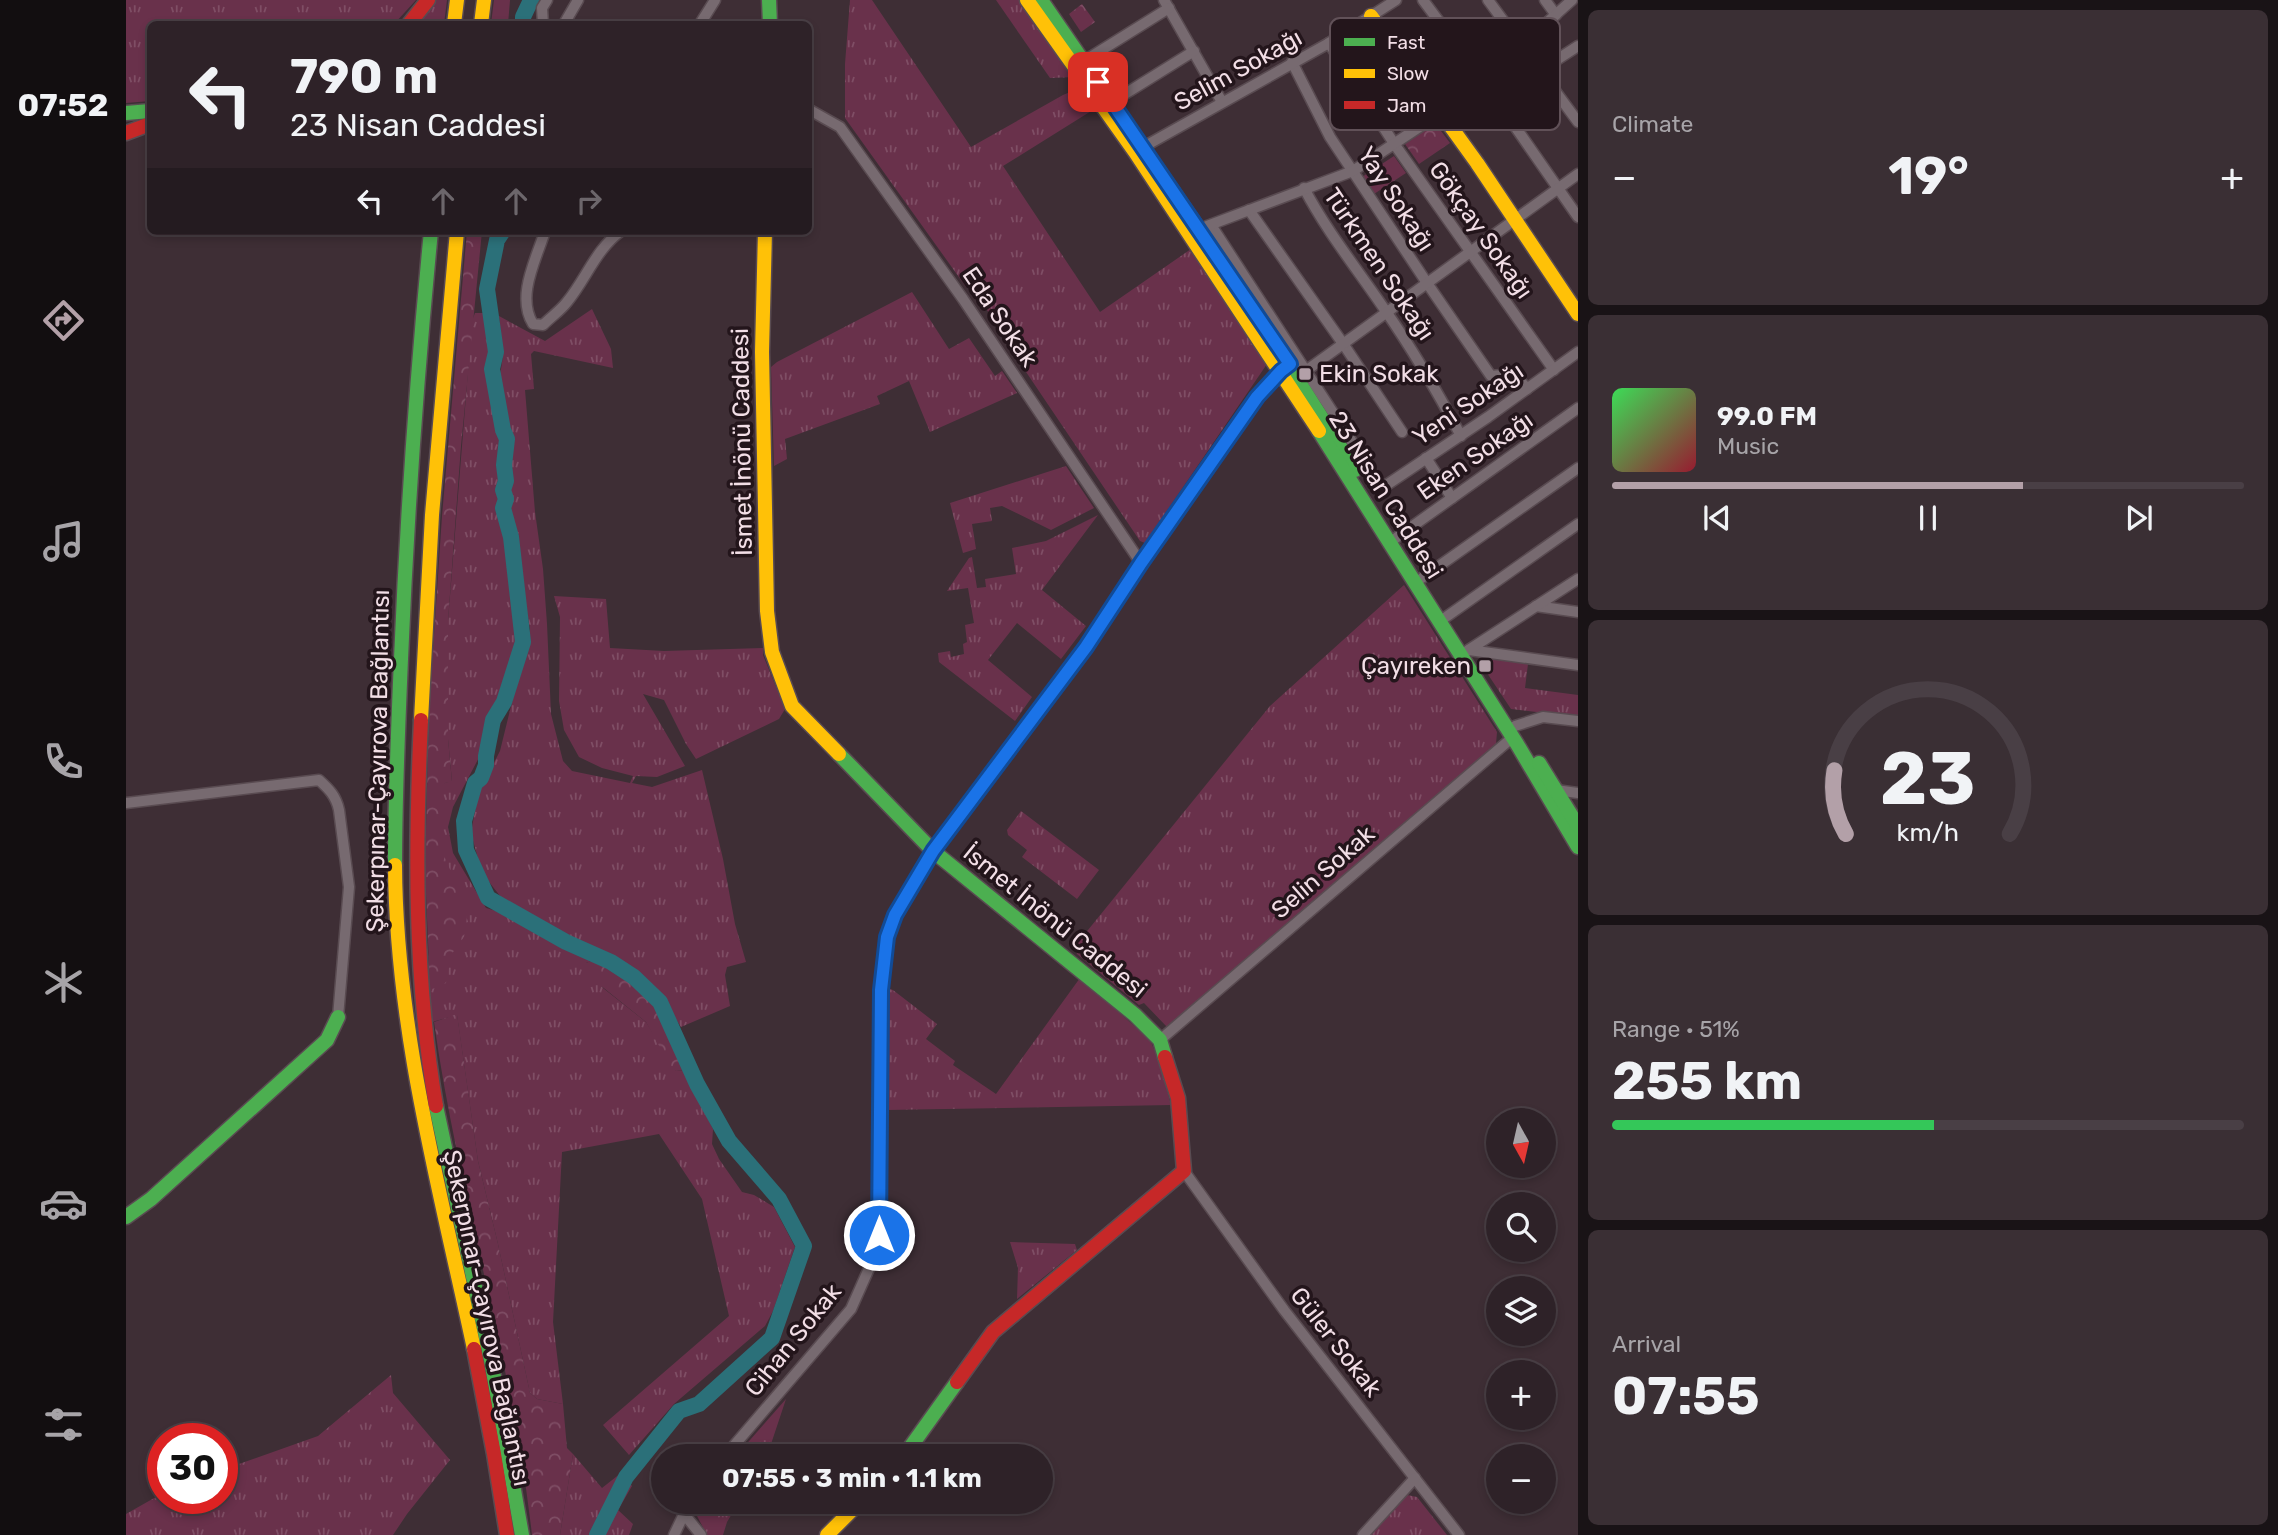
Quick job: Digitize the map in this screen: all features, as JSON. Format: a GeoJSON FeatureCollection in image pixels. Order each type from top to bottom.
{"type":"FeatureCollection","features":[{"type":"Feature","properties":{"kind":"main road"},"geometry":{"type":"LineString","coordinates":[[411,21],[428,0]]}},
{"type":"Feature","properties":{"kind":"main road"},"geometry":{"type":"LineString","coordinates":[[454,21],[457,0]]}},
{"type":"Feature","properties":{"kind":"main road"},"geometry":{"type":"LineString","coordinates":[[481,21],[484,0]]}},
{"type":"Feature","properties":{"kind":"main road"},"geometry":{"type":"LineString","coordinates":[[769,0],[770,21]]}},
{"type":"Feature","properties":{"kind":"main road","name":"23 Nisan Caddesi"},"geometry":{"type":"LineString","coordinates":[[1027,0],[1139,150],[1285,367],[1468,650],[1578,847]]}},
{"type":"Feature","properties":{"kind":"main road","name":"23 Nisan Caddesi"},"geometry":{"type":"LineString","coordinates":[[1041,0],[1112,102],[1139,150],[1205,227],[1285,367],[1514,732],[1578,826]]}},
{"type":"Feature","properties":{"kind":"main road"},"geometry":{"type":"LineString","coordinates":[[126,113],[147,111]]}},
{"type":"Feature","properties":{"kind":"main road"},"geometry":{"type":"LineString","coordinates":[[126,133],[147,125]]}},
{"type":"Feature","properties":{"kind":"main road"},"geometry":{"type":"LineString","coordinates":[[1454,130],[1578,314]]}},
{"type":"Feature","properties":{"kind":"main road"},"geometry":{"type":"LineString","coordinates":[[415,418],[413,310],[419,235]]}},
{"type":"Feature","properties":{"kind":"main road","name":"Şekerpınar-Çayırova Bağlantısı"},"geometry":{"type":"LineString","coordinates":[[431,235],[404,578],[394,857],[398,947],[414,1078],[483,1390],[507,1535]]}},
{"type":"Feature","properties":{"kind":"main road","name":"Şekerpınar-Çayırova Bağlantısı"},"geometry":{"type":"LineString","coordinates":[[457,235],[442,384],[427,590],[417,820],[418,946],[431,1069],[445,1148],[504,1419],[522,1535]]}},
{"type":"Feature","properties":{"kind":"main road","name":"İsmet İnönü Caddesi"},"geometry":{"type":"LineString","coordinates":[[765,235],[762,352],[767,611],[772,652],[792,706],[933,851],[1135,1015],[1160,1040],[1178,1098],[1184,1171]]}},
{"type":"Feature","properties":{"kind":"main road"},"geometry":{"type":"LineString","coordinates":[[126,1217],[150,1199],[327,1040],[338,1017]]}},
{"type":"Feature","properties":{"kind":"main road"},"geometry":{"type":"LineString","coordinates":[[913,1444],[993,1332],[1184,1171]]}},
{"type":"Feature","properties":{"kind":"main road"},"geometry":{"type":"LineString","coordinates":[[827,1535],[848,1514]]}},
{"type":"Feature","properties":{"kind":"street"},"geometry":{"type":"LineString","coordinates":[[543,21],[542,8],[547,0]]}},
{"type":"Feature","properties":{"kind":"street"},"geometry":{"type":"LineString","coordinates":[[566,21],[578,0]]}},
{"type":"Feature","properties":{"kind":"street"},"geometry":{"type":"LineString","coordinates":[[702,21],[715,0]]}},
{"type":"Feature","properties":{"kind":"street","name":"Selim Sokağı"},"geometry":{"type":"LineString","coordinates":[[1368,18],[1395,0]]}},
{"type":"Feature","properties":{"kind":"street"},"geometry":{"type":"LineString","coordinates":[[1423,0],[1436,18]]}},
{"type":"Feature","properties":{"kind":"street"},"geometry":{"type":"LineString","coordinates":[[1488,0],[1502,18]]}},
{"type":"Feature","properties":{"kind":"street"},"geometry":{"type":"LineString","coordinates":[[1545,0],[1556,15]]}},
{"type":"Feature","properties":{"kind":"street"},"geometry":{"type":"LineString","coordinates":[[1553,18],[1572,0]]}},
{"type":"Feature","properties":{"kind":"street"},"geometry":{"type":"LineString","coordinates":[[1084,61],[1166,4],[1223,102]]}},
{"type":"Feature","properties":{"kind":"street","name":"Selim Sokağı"},"geometry":{"type":"LineString","coordinates":[[1139,150],[1329,43]]}},
{"type":"Feature","properties":{"kind":"street"},"geometry":{"type":"LineString","coordinates":[[1560,58],[1578,46]]}},
{"type":"Feature","properties":{"kind":"street"},"geometry":{"type":"LineString","coordinates":[[1112,102],[1194,51]]}},
{"type":"Feature","properties":{"kind":"street","name":"Yay Sokağı"},"geometry":{"type":"LineString","coordinates":[[1292,62],[1330,137],[1491,376],[1511,374],[1519,379],[1527,390]]}},
{"type":"Feature","properties":{"kind":"street"},"geometry":{"type":"LineString","coordinates":[[1560,97],[1578,122]]}},
{"type":"Feature","properties":{"kind":"street","name":"Eda Sokak"},"geometry":{"type":"LineString","coordinates":[[812,111],[840,127],[963,299],[1141,563]]}},
{"type":"Feature","properties":{"kind":"street","name":"Gökçay Sokağı"},"geometry":{"type":"LineString","coordinates":[[1385,130],[1554,370]]}},
{"type":"Feature","properties":{"kind":"street"},"geometry":{"type":"LineString","coordinates":[[1416,130],[1353,171],[1205,227],[1307,370],[1578,174]]}},
{"type":"Feature","properties":{"kind":"street"},"geometry":{"type":"LineString","coordinates":[[1518,130],[1578,217]]}},
{"type":"Feature","properties":{"kind":"street","name":"Türkmen Sokağı"},"geometry":{"type":"LineString","coordinates":[[1304,188],[1318,216],[1387,312],[1436,389],[1461,436]]}},
{"type":"Feature","properties":{"kind":"street"},"geometry":{"type":"LineString","coordinates":[[1249,210],[1402,432]]}},
{"type":"Feature","properties":{"kind":"street"},"geometry":{"type":"LineString","coordinates":[[544,235],[526,287],[527,313],[533,324],[543,325],[567,303],[598,255],[615,235]]}},
{"type":"Feature","properties":{"kind":"street","name":"Yeni Sokağı"},"geometry":{"type":"LineString","coordinates":[[1307,370],[1380,485],[1385,485],[1461,436],[1578,352]]}},
{"type":"Feature","properties":{"kind":"street","name":"Cihan Sokak"},"geometry":{"type":"LineString","coordinates":[[735,1444],[851,1309],[879,1246],[881,990],[887,937],[895,915],[933,851],[1086,647],[1257,397],[1285,367]]}},
{"type":"Feature","properties":{"kind":"street","name":"Eken Sokağı"},"geometry":{"type":"LineString","coordinates":[[1396,538],[1578,408]]}},
{"type":"Feature","properties":{"kind":"street"},"geometry":{"type":"LineString","coordinates":[[1426,458],[1452,498]]}},
{"type":"Feature","properties":{"kind":"street"},"geometry":{"type":"LineString","coordinates":[[1422,578],[1578,468]]}},
{"type":"Feature","properties":{"kind":"street"},"geometry":{"type":"LineString","coordinates":[[1446,617],[1578,524]]}},
{"type":"Feature","properties":{"kind":"street"},"geometry":{"type":"LineString","coordinates":[[1468,650],[1578,579]]}},
{"type":"Feature","properties":{"kind":"street"},"geometry":{"type":"LineString","coordinates":[[1536,606],[1578,612]]}},
{"type":"Feature","properties":{"kind":"street"},"geometry":{"type":"LineString","coordinates":[[1468,650],[1578,665]]}},
{"type":"Feature","properties":{"kind":"street"},"geometry":{"type":"LineString","coordinates":[[1514,732],[1543,717],[1578,721]]}},
{"type":"Feature","properties":{"kind":"street","name":"Selin Sokak"},"geometry":{"type":"LineString","coordinates":[[1160,1040],[1514,732]]}},
{"type":"Feature","properties":{"kind":"street"},"geometry":{"type":"LineString","coordinates":[[126,803],[319,780],[327,787],[337,799],[349,887],[338,1017]]}},
{"type":"Feature","properties":{"kind":"street"},"geometry":{"type":"LineString","coordinates":[[1556,790],[1578,793]]}},
{"type":"Feature","properties":{"kind":"street","name":"Güler Sokak"},"geometry":{"type":"LineString","coordinates":[[1184,1171],[1284,1310],[1459,1535]]}},
{"type":"Feature","properties":{"kind":"street"},"geometry":{"type":"LineString","coordinates":[[1363,1535],[1415,1478]]}},
{"type":"Feature","properties":{"kind":"street"},"geometry":{"type":"LineString","coordinates":[[674,1535],[684,1514],[701,1535]]}},
{"type":"Feature","properties":{"kind":"green space"},"geometry":{"type":"Polygon","coordinates":[[[126,0],[416,0],[397,21],[147,21],[147,101],[126,103],[126,0]]]}},
{"type":"Feature","properties":{"kind":"green space"},"geometry":{"type":"Polygon","coordinates":[[[434,0],[447,0],[444,21],[419,21],[434,0]]]}},
{"type":"Feature","properties":{"kind":"green space"},"geometry":{"type":"Polygon","coordinates":[[[494,0],[510,0],[508,21],[491,21],[494,0]]]}},
{"type":"Feature","properties":{"kind":"green space"},"geometry":{"type":"Polygon","coordinates":[[[850,0],[872,0],[971,147],[1082,87],[1096,108],[1003,166],[1100,312],[1191,249],[1266,357],[1267,364],[1145,543],[1140,541],[972,288],[966,287],[845,118],[845,64],[850,0]]]}},
{"type":"Feature","properties":{"kind":"green space"},"geometry":{"type":"Polygon","coordinates":[[[996,0],[1019,0],[1075,77],[1050,78],[996,0]]]}},
{"type":"Feature","properties":{"kind":"green space"},"geometry":{"type":"Polygon","coordinates":[[[1082,4],[1095,22],[1081,32],[1069,14],[1082,4]]]}},
{"type":"Feature","properties":{"kind":"green space"},"geometry":{"type":"Polygon","coordinates":[[[1425,130],[1440,130],[1450,143],[1419,164],[1405,144],[1425,130]]]}},
{"type":"Feature","properties":{"kind":"green space"},"geometry":{"type":"Polygon","coordinates":[[[1394,156],[1406,173],[1374,194],[1362,177],[1394,156]]]}},
{"type":"Feature","properties":{"kind":"green space"},"geometry":{"type":"Polygon","coordinates":[[[467,235],[482,235],[461,446],[448,621],[448,739],[452,782],[445,783],[440,789],[441,849],[463,899],[457,905],[467,917],[464,937],[451,955],[446,983],[430,989],[425,869],[429,711],[442,516],[467,235]]]}},
{"type":"Feature","properties":{"kind":"green space"},"geometry":{"type":"Polygon","coordinates":[[[912,292],[949,349],[969,338],[995,376],[1002,371],[1017,393],[930,432],[909,381],[877,396],[880,404],[785,439],[787,459],[774,466],[771,367],[912,292]]]}},
{"type":"Feature","properties":{"kind":"green space"},"geometry":{"type":"Polygon","coordinates":[[[592,309],[611,349],[613,368],[534,351],[531,354],[534,389],[525,390],[535,512],[543,569],[551,714],[563,761],[572,771],[630,783],[633,776],[602,768],[579,757],[564,730],[559,701],[560,617],[554,596],[606,599],[610,648],[664,651],[763,648],[763,655],[785,709],[779,719],[696,759],[664,700],[643,694],[685,766],[657,777],[636,776],[632,783],[652,787],[702,770],[735,924],[746,962],[727,967],[725,975],[730,1006],[681,1027],[658,993],[612,956],[571,941],[508,906],[482,873],[471,833],[478,794],[500,751],[530,629],[510,515],[512,439],[499,382],[503,356],[499,316],[545,341],[592,309]]]}},
{"type":"Feature","properties":{"kind":"green space"},"geometry":{"type":"Polygon","coordinates":[[[475,313],[489,313],[492,343],[489,373],[502,440],[500,508],[510,553],[520,638],[492,717],[485,746],[453,807],[448,827],[453,853],[486,908],[513,916],[594,960],[586,963],[603,988],[646,1022],[676,1071],[684,1070],[713,1129],[712,1144],[719,1159],[742,1192],[754,1195],[774,1207],[795,1247],[773,1311],[765,1326],[674,1404],[629,1455],[603,1425],[729,1316],[702,1199],[659,1134],[562,1152],[553,1322],[563,1404],[537,1399],[530,1393],[478,1161],[457,1015],[432,1022],[428,968],[440,788],[452,781],[448,739],[448,621],[472,321],[475,313]]]}},
{"type":"Feature","properties":{"kind":"green space"},"geometry":{"type":"Polygon","coordinates":[[[1066,466],[1094,508],[1051,530],[1002,506],[990,508],[992,521],[972,524],[976,549],[963,553],[950,503],[1066,466]]]}},
{"type":"Feature","properties":{"kind":"green space"},"geometry":{"type":"Polygon","coordinates":[[[1098,515],[1042,590],[1086,626],[1061,659],[1017,623],[988,660],[1032,697],[1015,721],[939,662],[938,653],[950,651],[951,657],[964,654],[963,644],[967,642],[965,625],[974,623],[968,588],[947,591],[969,558],[972,557],[977,588],[986,587],[985,579],[1016,574],[1012,548],[1046,541],[1098,515]]]}},
{"type":"Feature","properties":{"kind":"green space"},"geometry":{"type":"Polygon","coordinates":[[[1404,585],[1497,732],[1496,744],[1167,1027],[1144,1003],[1139,1005],[1077,954],[1075,946],[1270,706],[1404,585]]]}},
{"type":"Feature","properties":{"kind":"green space"},"geometry":{"type":"Polygon","coordinates":[[[1483,659],[1528,664],[1525,688],[1578,695],[1578,717],[1511,709],[1483,667],[1483,659]]]}},
{"type":"Feature","properties":{"kind":"green space"},"geometry":{"type":"Polygon","coordinates":[[[1021,811],[1099,870],[1077,899],[1022,857],[1027,850],[1008,835],[1007,830],[1021,811]]]}},
{"type":"Feature","properties":{"kind":"green space"},"geometry":{"type":"Polygon","coordinates":[[[594,960],[631,979],[654,1001],[684,1070],[676,1071],[669,1064],[646,1022],[590,977],[585,970],[586,963],[594,960]]]}},
{"type":"Feature","properties":{"kind":"green space"},"geometry":{"type":"Polygon","coordinates":[[[1080,978],[1150,1040],[1160,1063],[1171,1105],[887,1110],[889,989],[937,1024],[926,1039],[955,1061],[953,1065],[996,1094],[1080,978]]]}},
{"type":"Feature","properties":{"kind":"green space"},"geometry":{"type":"Polygon","coordinates":[[[457,1014],[478,1161],[530,1393],[537,1399],[563,1404],[567,1448],[573,1454],[560,1535],[532,1535],[512,1406],[444,1086],[434,1022],[457,1014]]]}},
{"type":"Feature","properties":{"kind":"green space"},"geometry":{"type":"Polygon","coordinates":[[[1010,1242],[1075,1244],[1077,1250],[1017,1299],[1018,1268],[1010,1242]]]}},
{"type":"Feature","properties":{"kind":"green space"},"geometry":{"type":"Polygon","coordinates":[[[391,1375],[393,1393],[450,1460],[393,1535],[126,1535],[126,1514],[147,1502],[147,1514],[238,1514],[238,1464],[318,1436],[391,1375]]]}},
{"type":"Feature","properties":{"kind":"green space"},"geometry":{"type":"Polygon","coordinates":[[[786,1399],[771,1444],[747,1444],[786,1399]]]}},
{"type":"Feature","properties":{"kind":"green space"},"geometry":{"type":"Polygon","coordinates":[[[573,1454],[602,1488],[621,1473],[632,1486],[618,1510],[633,1524],[629,1535],[560,1535],[573,1454]]]}},
{"type":"Feature","properties":{"kind":"green space"},"geometry":{"type":"Polygon","coordinates":[[[1407,1495],[1417,1497],[1447,1535],[1371,1535],[1407,1495]]]}},
{"type":"Feature","properties":{"kind":"green space"},"geometry":{"type":"Polygon","coordinates":[[[696,1514],[732,1514],[723,1535],[707,1535],[696,1514]]]}},
{"type":"Feature","properties":{"kind":"waterway"},"geometry":{"type":"LineString","coordinates":[[523,21],[531,0]]}},
{"type":"Feature","properties":{"kind":"waterway"},"geometry":{"type":"LineString","coordinates":[[500,235],[487,289],[496,352],[492,369],[507,439],[504,465],[506,481],[503,490],[506,499],[503,508],[511,537],[523,642],[504,702],[493,720],[486,765],[481,778],[475,783],[464,821],[466,850],[488,898],[566,942],[611,962],[634,977],[660,1002],[697,1084],[729,1141],[779,1199],[804,1246],[772,1338],[699,1404],[679,1411],[626,1477],[597,1535]]}},
{"type":"Feature","properties":{"kind":"traffic: fast"},"geometry":{"type":"LineString","coordinates":[[769,0],[770,21]]}},
{"type":"Feature","properties":{"kind":"traffic: fast"},"geometry":{"type":"LineString","coordinates":[[1041,0],[1241,291],[1355,470]]}},
{"type":"Feature","properties":{"kind":"traffic: fast"},"geometry":{"type":"LineString","coordinates":[[126,113],[147,111]]}},
{"type":"Feature","properties":{"kind":"traffic: fast"},"geometry":{"type":"LineString","coordinates":[[395,865],[406,552],[431,235]]}},
{"type":"Feature","properties":{"kind":"traffic: fast"},"geometry":{"type":"LineString","coordinates":[[1319,431],[1517,744],[1578,847]]}},
{"type":"Feature","properties":{"kind":"traffic: fast"},"geometry":{"type":"LineString","coordinates":[[839,754],[933,851],[1135,1015],[1160,1040],[1165,1057]]}},
{"type":"Feature","properties":{"kind":"traffic: fast"},"geometry":{"type":"LineString","coordinates":[[1539,763],[1578,826]]}},
{"type":"Feature","properties":{"kind":"traffic: fast"},"geometry":{"type":"LineString","coordinates":[[126,1217],[151,1199],[327,1040],[338,1017]]}},
{"type":"Feature","properties":{"kind":"traffic: fast"},"geometry":{"type":"LineString","coordinates":[[436,1106],[491,1360],[522,1535]]}},
{"type":"Feature","properties":{"kind":"traffic: fast"},"geometry":{"type":"LineString","coordinates":[[913,1444],[957,1382]]}},
{"type":"Feature","properties":{"kind":"traffic: slow"},"geometry":{"type":"LineString","coordinates":[[454,21],[457,0]]}},
{"type":"Feature","properties":{"kind":"traffic: slow"},"geometry":{"type":"LineString","coordinates":[[481,21],[484,0]]}},
{"type":"Feature","properties":{"kind":"traffic: slow"},"geometry":{"type":"LineString","coordinates":[[1027,0],[1135,152],[1319,431]]}},
{"type":"Feature","properties":{"kind":"traffic: slow"},"geometry":{"type":"LineString","coordinates":[[1453,130],[1578,314]]}},
{"type":"Feature","properties":{"kind":"traffic: slow"},"geometry":{"type":"LineString","coordinates":[[421,720],[432,515],[457,235]]}},
{"type":"Feature","properties":{"kind":"traffic: slow"},"geometry":{"type":"LineString","coordinates":[[765,235],[762,352],[767,611],[772,652],[792,706],[839,754]]}},
{"type":"Feature","properties":{"kind":"traffic: slow"},"geometry":{"type":"LineString","coordinates":[[395,865],[397,927],[411,1049],[434,1169],[474,1349]]}},
{"type":"Feature","properties":{"kind":"traffic: slow"},"geometry":{"type":"LineString","coordinates":[[827,1535],[848,1514]]}},
{"type":"Feature","properties":{"kind":"traffic: jam"},"geometry":{"type":"LineString","coordinates":[[411,21],[428,0]]}},
{"type":"Feature","properties":{"kind":"traffic: jam"},"geometry":{"type":"LineString","coordinates":[[126,133],[147,125]]}},
{"type":"Feature","properties":{"kind":"traffic: jam"},"geometry":{"type":"LineString","coordinates":[[421,720],[418,913],[424,1010],[436,1106]]}},
{"type":"Feature","properties":{"kind":"traffic: jam"},"geometry":{"type":"LineString","coordinates":[[957,1382],[993,1332],[1184,1171],[1178,1098],[1165,1057]]}},
{"type":"Feature","properties":{"kind":"traffic: jam"},"geometry":{"type":"LineString","coordinates":[[474,1349],[507,1535]]}},
{"type":"Feature","properties":{"kind":"place","name":"Ekin Sokak"},"geometry":{"type":"Point","coordinates":[1305,374]}},
{"type":"Feature","properties":{"kind":"place","name":"Çayıreken"},"geometry":{"type":"Point","coordinates":[1485,666]}},
{"type":"Feature","properties":{"kind":"route"},"geometry":{"type":"LineString","coordinates":[[879,1235],[881,990],[887,937],[895,915],[933,851],[1086,647],[1257,397],[1290,364],[1098,82]]}}]}
